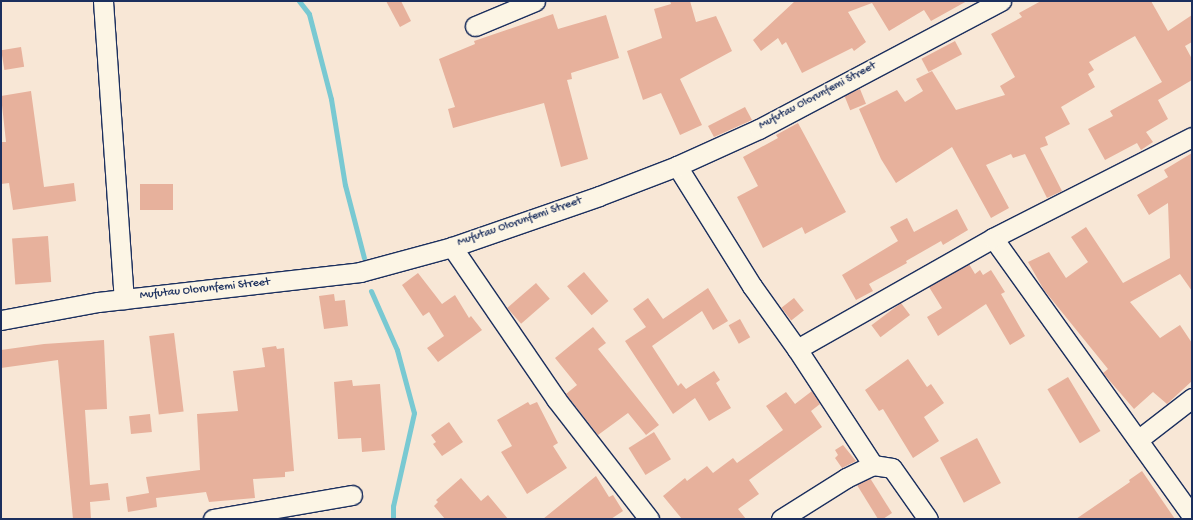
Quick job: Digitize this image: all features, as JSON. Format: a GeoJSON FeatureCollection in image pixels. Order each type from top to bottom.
{"type":"FeatureCollection","features":[{"type":"Feature","properties":{"kind":"street"},"geometry":{"type":"LineString","coordinates":[[103,1],[124,299]]}},
{"type":"Feature","properties":{"kind":"street"},"geometry":{"type":"LineString","coordinates":[[475,26],[535,1]]}},
{"type":"Feature","properties":{"kind":"street","name":"Mufutau Olorunfemi Street"},"geometry":{"type":"LineString","coordinates":[[1,320],[124,299],[360,272],[452,246],[599,196],[677,166],[759,129],[1001,1]]}},
{"type":"Feature","properties":{"kind":"street"},"geometry":{"type":"LineString","coordinates":[[797,349],[993,238],[1192,137]]}},
{"type":"Feature","properties":{"kind":"street"},"geometry":{"type":"LineString","coordinates":[[677,166],[752,286],[797,349],[873,466]]}},
{"type":"Feature","properties":{"kind":"street"},"geometry":{"type":"LineString","coordinates":[[993,238],[1139,439],[1192,516]]}},
{"type":"Feature","properties":{"kind":"street"},"geometry":{"type":"LineString","coordinates":[[452,246],[556,399],[649,519]]}},
{"type":"Feature","properties":{"kind":"street"},"geometry":{"type":"LineString","coordinates":[[1139,439],[1192,398]]}},
{"type":"Feature","properties":{"kind":"street"},"geometry":{"type":"LineString","coordinates":[[781,519],[846,478],[873,466],[892,468],[928,519]]}},
{"type":"Feature","properties":{"kind":"street"},"geometry":{"type":"LineString","coordinates":[[216,519],[352,495]]}},
{"type":"Feature","properties":{"kind":"building"},"geometry":{"type":"Polygon","coordinates":[[[386,1],[401,1],[411,21],[400,27],[386,1]]]}},
{"type":"Feature","properties":{"kind":"building"},"geometry":{"type":"Polygon","coordinates":[[[670,1],[690,1],[696,22],[716,16],[732,51],[680,79],[702,125],[680,135],[661,93],[643,100],[627,51],[662,38],[654,9],[671,4],[670,1]]]}},
{"type":"Feature","properties":{"kind":"building"},"geometry":{"type":"Polygon","coordinates":[[[795,1],[967,1],[931,21],[924,10],[889,31],[872,3],[848,12],[866,42],[854,51],[852,48],[802,73],[786,42],[782,45],[778,38],[761,51],[753,40],[795,1]]]}},
{"type":"Feature","properties":{"kind":"building"},"geometry":{"type":"Polygon","coordinates":[[[1041,1],[1151,1],[1168,31],[1192,15],[1192,42],[1185,46],[1192,59],[1192,80],[1158,100],[1168,119],[1146,132],[1153,142],[1141,150],[1137,143],[1105,160],[1088,129],[1113,116],[1110,111],[1162,82],[1135,36],[1089,62],[1094,70],[1088,74],[1095,87],[1061,107],[1070,124],[1045,137],[1048,145],[1040,148],[1062,191],[1047,198],[1025,154],[1013,158],[1011,154],[986,165],[1009,208],[991,218],[952,147],[896,183],[881,159],[859,109],[897,90],[905,102],[923,91],[916,79],[932,71],[956,110],[1005,95],[1000,86],[1015,77],[991,34],[1022,17],[1019,13],[1041,1]]]}},
{"type":"Feature","properties":{"kind":"building"},"geometry":{"type":"Polygon","coordinates":[[[553,14],[558,29],[606,15],[619,58],[571,73],[572,79],[567,80],[588,159],[561,167],[544,103],[453,128],[448,109],[455,107],[439,59],[475,44],[474,41],[553,14]]]}},
{"type":"Feature","properties":{"kind":"building"},"geometry":{"type":"Polygon","coordinates":[[[955,41],[962,54],[928,72],[921,59],[955,41]]]}},
{"type":"Feature","properties":{"kind":"building"},"geometry":{"type":"Polygon","coordinates":[[[21,47],[24,67],[4,70],[1,50],[21,47]]]}},
{"type":"Feature","properties":{"kind":"building"},"geometry":{"type":"Polygon","coordinates":[[[860,89],[866,104],[850,110],[844,95],[860,89]]]}},
{"type":"Feature","properties":{"kind":"building"},"geometry":{"type":"Polygon","coordinates":[[[31,91],[44,187],[74,183],[76,201],[13,210],[9,183],[1,184],[1,142],[6,142],[1,96],[31,91]]]}},
{"type":"Feature","properties":{"kind":"building"},"geometry":{"type":"Polygon","coordinates":[[[745,107],[752,120],[714,137],[708,126],[745,107]]]}},
{"type":"Feature","properties":{"kind":"building"},"geometry":{"type":"Polygon","coordinates":[[[798,123],[846,212],[805,234],[802,227],[763,248],[737,197],[758,186],[743,157],[778,138],[776,135],[798,123]]]}},
{"type":"Feature","properties":{"kind":"building"},"geometry":{"type":"Polygon","coordinates":[[[1192,153],[1192,291],[1180,274],[1130,302],[1160,338],[1180,325],[1192,343],[1192,381],[1167,404],[1153,392],[1134,409],[1103,373],[1108,369],[1044,290],[1028,262],[1049,252],[1066,278],[1088,262],[1071,237],[1086,227],[1123,283],[1170,258],[1168,203],[1149,215],[1137,195],[1168,177],[1164,170],[1192,153]]]}},
{"type":"Feature","properties":{"kind":"building"},"geometry":{"type":"Polygon","coordinates":[[[140,184],[173,184],[173,210],[140,210],[140,184]]]}},
{"type":"Feature","properties":{"kind":"building"},"geometry":{"type":"Polygon","coordinates":[[[957,209],[968,230],[943,245],[941,241],[906,261],[907,263],[869,284],[873,291],[856,300],[842,275],[898,241],[890,227],[907,218],[914,232],[957,209]]]}},
{"type":"Feature","properties":{"kind":"building"},"geometry":{"type":"Polygon","coordinates":[[[48,236],[51,282],[15,284],[12,239],[48,236]]]}},
{"type":"Feature","properties":{"kind":"building"},"geometry":{"type":"Polygon","coordinates":[[[969,264],[975,274],[980,270],[983,275],[991,270],[1005,292],[1001,294],[1025,336],[1010,345],[986,304],[938,336],[927,317],[942,308],[929,287],[969,264]]]}},
{"type":"Feature","properties":{"kind":"building"},"geometry":{"type":"Polygon","coordinates":[[[584,272],[608,301],[592,315],[567,286],[584,272]]]}},
{"type":"Feature","properties":{"kind":"building"},"geometry":{"type":"Polygon","coordinates":[[[418,273],[442,304],[455,295],[469,318],[471,316],[482,330],[438,362],[427,348],[444,336],[429,312],[423,316],[402,285],[418,273]]]}},
{"type":"Feature","properties":{"kind":"building"},"geometry":{"type":"Polygon","coordinates":[[[536,283],[550,299],[521,324],[507,308],[536,283]]]}},
{"type":"Feature","properties":{"kind":"building"},"geometry":{"type":"Polygon","coordinates":[[[708,288],[728,321],[713,330],[702,311],[652,346],[678,386],[681,383],[686,389],[714,371],[720,380],[716,383],[731,408],[709,421],[695,398],[673,414],[625,341],[646,327],[633,309],[648,298],[663,319],[708,288]]]}},
{"type":"Feature","properties":{"kind":"building"},"geometry":{"type":"Polygon","coordinates":[[[334,294],[335,301],[345,300],[348,326],[324,329],[319,296],[334,294]]]}},
{"type":"Feature","properties":{"kind":"building"},"geometry":{"type":"Polygon","coordinates":[[[794,298],[804,311],[791,320],[781,308],[794,298]]]}},
{"type":"Feature","properties":{"kind":"building"},"geometry":{"type":"Polygon","coordinates":[[[901,303],[910,315],[880,337],[871,325],[901,303]]]}},
{"type":"Feature","properties":{"kind":"building"},"geometry":{"type":"Polygon","coordinates":[[[740,319],[750,337],[739,344],[729,325],[740,319]]]}},
{"type":"Feature","properties":{"kind":"building"},"geometry":{"type":"Polygon","coordinates":[[[593,327],[606,343],[598,349],[659,425],[646,435],[628,413],[598,435],[566,394],[577,385],[555,358],[593,327]]]}},
{"type":"Feature","properties":{"kind":"building"},"geometry":{"type":"Polygon","coordinates":[[[174,333],[184,411],[159,414],[149,336],[174,333]]]}},
{"type":"Feature","properties":{"kind":"building"},"geometry":{"type":"Polygon","coordinates":[[[104,340],[107,409],[85,410],[90,485],[108,483],[110,500],[90,502],[91,519],[73,519],[58,360],[1,368],[1,350],[44,344],[104,340]]]}},
{"type":"Feature","properties":{"kind":"building"},"geometry":{"type":"Polygon","coordinates":[[[276,346],[277,349],[284,348],[294,471],[285,472],[285,477],[253,479],[255,498],[209,502],[206,492],[156,498],[157,507],[128,512],[126,497],[149,493],[146,477],[200,470],[197,414],[238,411],[233,371],[265,367],[262,348],[276,346]]]}},
{"type":"Feature","properties":{"kind":"building"},"geometry":{"type":"Polygon","coordinates":[[[908,359],[927,387],[931,384],[944,403],[924,417],[939,441],[913,458],[883,409],[879,411],[865,390],[908,359]]]}},
{"type":"Feature","properties":{"kind":"building"},"geometry":{"type":"Polygon","coordinates":[[[1068,377],[1100,431],[1080,443],[1047,389],[1068,377]]]}},
{"type":"Feature","properties":{"kind":"building"},"geometry":{"type":"Polygon","coordinates":[[[352,380],[353,386],[380,384],[385,450],[362,452],[361,438],[338,439],[334,382],[352,380]]]}},
{"type":"Feature","properties":{"kind":"building"},"geometry":{"type":"Polygon","coordinates":[[[812,391],[820,404],[811,411],[822,427],[749,480],[759,494],[738,509],[746,519],[682,519],[663,496],[685,478],[687,481],[707,466],[713,473],[733,458],[737,463],[783,430],[766,406],[786,392],[795,404],[812,391]]]}},
{"type":"Feature","properties":{"kind":"building"},"geometry":{"type":"Polygon","coordinates":[[[528,402],[530,405],[537,402],[558,443],[553,446],[567,468],[527,494],[501,452],[512,446],[497,420],[528,402]]]}},
{"type":"Feature","properties":{"kind":"building"},"geometry":{"type":"Polygon","coordinates":[[[150,414],[152,432],[131,434],[129,416],[150,414]]]}},
{"type":"Feature","properties":{"kind":"building"},"geometry":{"type":"Polygon","coordinates":[[[449,422],[463,442],[442,456],[433,444],[436,442],[431,435],[449,422]]]}},
{"type":"Feature","properties":{"kind":"building"},"geometry":{"type":"Polygon","coordinates":[[[654,432],[671,459],[646,475],[629,448],[654,432]]]}},
{"type":"Feature","properties":{"kind":"building"},"geometry":{"type":"Polygon","coordinates":[[[977,438],[1001,483],[964,503],[940,458],[977,438]]]}},
{"type":"Feature","properties":{"kind":"building"},"geometry":{"type":"Polygon","coordinates":[[[843,445],[856,461],[842,468],[835,458],[838,455],[835,450],[843,445]]]}},
{"type":"Feature","properties":{"kind":"building"},"geometry":{"type":"Polygon","coordinates":[[[1142,471],[1175,519],[1076,519],[1130,482],[1129,480],[1142,471]]]}},
{"type":"Feature","properties":{"kind":"building"},"geometry":{"type":"Polygon","coordinates":[[[596,476],[609,497],[613,495],[623,511],[611,519],[543,519],[596,476]]]}},
{"type":"Feature","properties":{"kind":"building"},"geometry":{"type":"Polygon","coordinates":[[[461,478],[481,501],[488,495],[508,519],[445,519],[434,506],[438,502],[436,500],[461,478]]]}},
{"type":"Feature","properties":{"kind":"building"},"geometry":{"type":"Polygon","coordinates":[[[870,478],[892,513],[883,519],[878,519],[857,485],[870,478]]]}},
{"type":"Feature","properties":{"kind":"waterway"},"geometry":{"type":"LineString","coordinates":[[299,1],[309,14],[331,99],[345,185],[364,258]]}},
{"type":"Feature","properties":{"kind":"waterway"},"geometry":{"type":"LineString","coordinates":[[371,291],[397,350],[414,413],[393,506],[393,519]]}}]}
